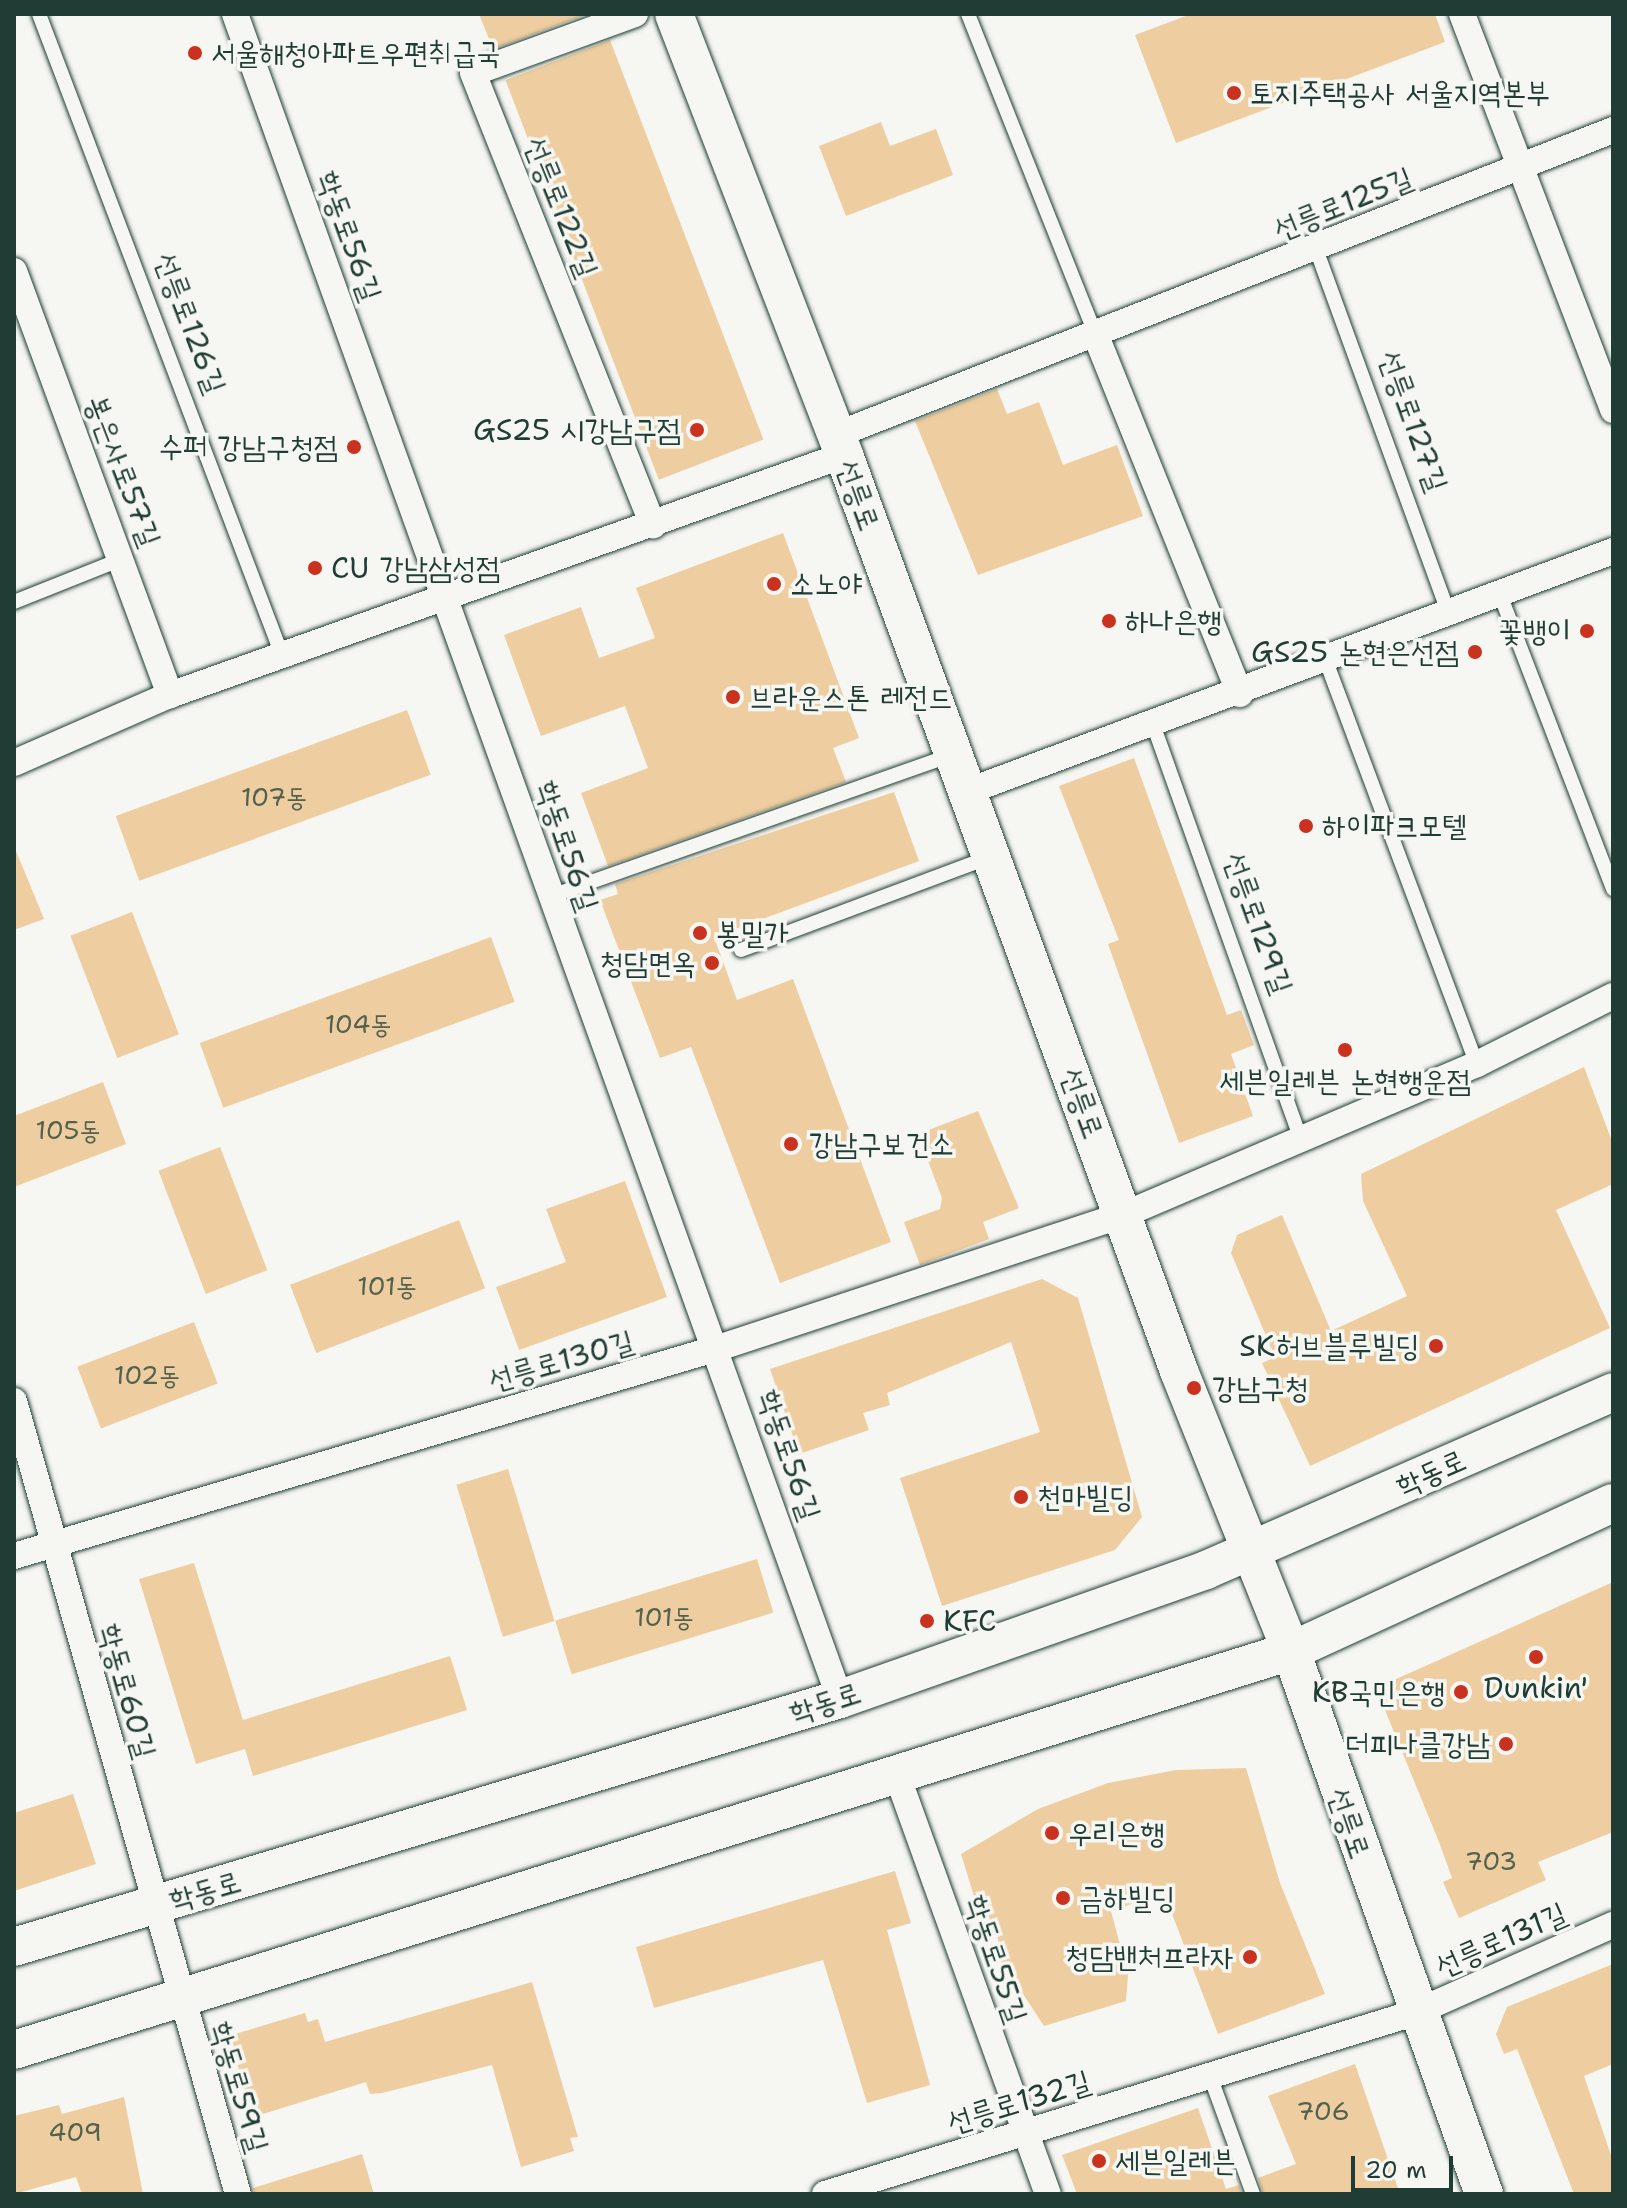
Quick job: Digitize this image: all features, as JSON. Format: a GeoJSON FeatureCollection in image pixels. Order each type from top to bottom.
{"type":"FeatureCollection","features":[{"type":"Feature","properties":{"kind":"main road","name":"선릉로"},"geometry":{"type":"LineString","coordinates":[[674,14],[840,445],[1248,1554],[1291,1651],[1414,2013],[1484,2194]]}},
{"type":"Feature","properties":{"kind":"main road","name":"학동로"},"geometry":{"type":"LineString","coordinates":[[14,1947],[840,1699],[1248,1554],[1613,1392]]}},
{"type":"Feature","properties":{"kind":"main road"},"geometry":{"type":"LineString","coordinates":[[14,2050],[1291,1651],[1613,1503]]}},
{"type":"Feature","properties":{"kind":"street","name":"학동로56길"},"geometry":{"type":"LineString","coordinates":[[235,14],[551,896],[718,1348],[840,1699]]}},
{"type":"Feature","properties":{"kind":"street","name":"선릉로122길"},"geometry":{"type":"LineString","coordinates":[[635,14],[473,73],[653,526]]}},
{"type":"Feature","properties":{"kind":"street"},"geometry":{"type":"LineString","coordinates":[[1462,14],[1613,410]]}},
{"type":"Feature","properties":{"kind":"street","name":"선릉로125길"},"geometry":{"type":"LineString","coordinates":[[840,445],[1096,336],[1613,130]]}},
{"type":"Feature","properties":{"kind":"street","name":"봉은사로57길"},"geometry":{"type":"LineString","coordinates":[[14,271],[170,695]]}},
{"type":"Feature","properties":{"kind":"street"},"geometry":{"type":"LineString","coordinates":[[1096,336],[1240,694]]}},
{"type":"Feature","properties":{"kind":"street"},"geometry":{"type":"LineString","coordinates":[[14,763],[170,695],[653,526],[840,445]]}},
{"type":"Feature","properties":{"kind":"street"},"geometry":{"type":"LineString","coordinates":[[966,792],[1154,727],[1501,597],[1613,551]]}},
{"type":"Feature","properties":{"kind":"street"},"geometry":{"type":"LineString","coordinates":[[1123,1215],[1477,1064],[1613,996]]}},
{"type":"Feature","properties":{"kind":"street","name":"선릉로130길"},"geometry":{"type":"LineString","coordinates":[[14,1556],[718,1348],[1123,1215]]}},
{"type":"Feature","properties":{"kind":"street","name":"학동로60길"},"geometry":{"type":"LineString","coordinates":[[14,1401],[179,1998]]}},
{"type":"Feature","properties":{"kind":"street","name":"학동로55길"},"geometry":{"type":"LineString","coordinates":[[897,1775],[1048,2194]]}},
{"type":"Feature","properties":{"kind":"street","name":"선릉로131길"},"geometry":{"type":"LineString","coordinates":[[1414,2013],[1613,1925]]}},
{"type":"Feature","properties":{"kind":"street","name":"학동로59길"},"geometry":{"type":"LineString","coordinates":[[179,1998],[238,2194]]}},
{"type":"Feature","properties":{"kind":"street","name":"선릉로132길"},"geometry":{"type":"LineString","coordinates":[[839,2192],[1414,2013]]}},
{"type":"Feature","properties":{"kind":"street"},"geometry":{"type":"LineString","coordinates":[[1031,2194],[1036,2163]]}},
{"type":"Feature","properties":{"kind":"lane","name":"선릉로126길"},"geometry":{"type":"LineString","coordinates":[[39,14],[282,655]]}},
{"type":"Feature","properties":{"kind":"lane"},"geometry":{"type":"LineString","coordinates":[[968,14],[1096,336]]}},
{"type":"Feature","properties":{"kind":"lane","name":"선릉로127길"},"geometry":{"type":"LineString","coordinates":[[1316,249],[1449,615]]}},
{"type":"Feature","properties":{"kind":"lane"},"geometry":{"type":"LineString","coordinates":[[14,602],[122,559]]}},
{"type":"Feature","properties":{"kind":"lane"},"geometry":{"type":"LineString","coordinates":[[1501,597],[1613,889]]}},
{"type":"Feature","properties":{"kind":"lane"},"geometry":{"type":"LineString","coordinates":[[1326,661],[1477,1064]]}},
{"type":"Feature","properties":{"kind":"lane","name":"선릉로129길"},"geometry":{"type":"LineString","coordinates":[[1154,727],[1301,1139]]}},
{"type":"Feature","properties":{"kind":"lane"},"geometry":{"type":"LineString","coordinates":[[551,896],[952,755]]}},
{"type":"Feature","properties":{"kind":"lane"},"geometry":{"type":"LineString","coordinates":[[741,950],[990,857]]}},
{"type":"Feature","properties":{"kind":"lane"},"geometry":{"type":"LineString","coordinates":[[1210,2076],[1253,2194]]}},
{"type":"Feature","properties":{"kind":"building"},"geometry":{"type":"Polygon","coordinates":[[[479,14],[588,14],[493,49],[479,14]]]}},
{"type":"Feature","properties":{"kind":"building","name":"토지주택공사 서울지역본부"},"geometry":{"type":"Polygon","coordinates":[[[1191,14],[1435,14],[1445,42],[1176,143],[1135,35],[1191,14]]]}},
{"type":"Feature","properties":{"kind":"building"},"geometry":{"type":"Polygon","coordinates":[[[610,40],[763,440],[659,480],[505,80],[610,40]]]}},
{"type":"Feature","properties":{"kind":"building"},"geometry":{"type":"Polygon","coordinates":[[[881,122],[890,146],[936,129],[953,175],[846,216],[819,146],[881,122]]]}},
{"type":"Feature","properties":{"kind":"building"},"geometry":{"type":"Polygon","coordinates":[[[997,389],[1007,414],[1039,402],[1063,465],[1117,445],[1143,516],[978,575],[915,421],[997,389]]]}},
{"type":"Feature","properties":{"kind":"building","name":"브라운스톤 레전드"},"geometry":{"type":"Polygon","coordinates":[[[783,533],[859,738],[833,748],[846,782],[608,866],[581,793],[648,768],[625,706],[541,736],[504,635],[581,607],[599,658],[655,638],[636,588],[783,533]]]}},
{"type":"Feature","properties":{"kind":"building"},"geometry":{"type":"Polygon","coordinates":[[[407,710],[431,775],[139,881],[116,816],[407,710]]]}},
{"type":"Feature","properties":{"kind":"building"},"geometry":{"type":"Polygon","coordinates":[[[1134,758],[1227,1015],[1241,1010],[1254,1045],[1231,1054],[1253,1116],[1179,1143],[1108,944],[1119,940],[1059,786],[1134,758]]]}},
{"type":"Feature","properties":{"kind":"building"},"geometry":{"type":"Polygon","coordinates":[[[894,792],[919,861],[714,937],[737,1000],[793,979],[891,1242],[780,1283],[691,1047],[660,1058],[600,900],[618,894],[615,884],[894,792]]]}},
{"type":"Feature","properties":{"kind":"building"},"geometry":{"type":"Polygon","coordinates":[[[14,846],[44,919],[14,930],[14,846]]]}},
{"type":"Feature","properties":{"kind":"building"},"geometry":{"type":"Polygon","coordinates":[[[132,912],[179,1034],[117,1058],[70,936],[132,912]]]}},
{"type":"Feature","properties":{"kind":"building"},"geometry":{"type":"Polygon","coordinates":[[[491,937],[515,1002],[223,1108],[200,1043],[491,937]]]}},
{"type":"Feature","properties":{"kind":"building"},"geometry":{"type":"Polygon","coordinates":[[[1584,1067],[1613,1144],[1613,1184],[1556,1210],[1610,1328],[1310,1466],[1262,1363],[1275,1357],[1231,1253],[1237,1235],[1282,1215],[1331,1331],[1407,1296],[1363,1201],[1361,1174],[1584,1067]]]}},
{"type":"Feature","properties":{"kind":"building"},"geometry":{"type":"Polygon","coordinates":[[[103,1082],[126,1144],[14,1187],[14,1116],[103,1082]]]}},
{"type":"Feature","properties":{"kind":"building"},"geometry":{"type":"Polygon","coordinates":[[[978,1111],[1019,1208],[983,1222],[989,1239],[920,1265],[904,1222],[940,1209],[942,1198],[918,1134],[978,1111]]]}},
{"type":"Feature","properties":{"kind":"building"},"geometry":{"type":"Polygon","coordinates":[[[220,1147],[267,1270],[206,1294],[158,1171],[220,1147]]]}},
{"type":"Feature","properties":{"kind":"building"},"geometry":{"type":"Polygon","coordinates":[[[625,1181],[667,1297],[519,1350],[496,1287],[566,1262],[546,1209],[625,1181]]]}},
{"type":"Feature","properties":{"kind":"building"},"geometry":{"type":"Polygon","coordinates":[[[459,1220],[485,1288],[316,1353],[290,1285],[459,1220]]]}},
{"type":"Feature","properties":{"kind":"building"},"geometry":{"type":"Polygon","coordinates":[[[1042,1279],[1078,1298],[1142,1517],[1115,1550],[942,1606],[900,1478],[1040,1432],[1011,1342],[887,1393],[890,1405],[863,1413],[869,1430],[799,1454],[770,1369],[1042,1279]]]}},
{"type":"Feature","properties":{"kind":"building"},"geometry":{"type":"Polygon","coordinates":[[[194,1322],[218,1384],[101,1428],[77,1367],[194,1322]]]}},
{"type":"Feature","properties":{"kind":"building"},"geometry":{"type":"Polygon","coordinates":[[[508,1469],[554,1621],[503,1637],[456,1485],[508,1469]]]}},
{"type":"Feature","properties":{"kind":"building"},"geometry":{"type":"Polygon","coordinates":[[[757,1559],[773,1613],[572,1674],[555,1621],[757,1559]]]}},
{"type":"Feature","properties":{"kind":"building"},"geometry":{"type":"Polygon","coordinates":[[[194,1563],[243,1720],[450,1656],[467,1710],[253,1776],[245,1749],[196,1764],[139,1579],[194,1563]]]}},
{"type":"Feature","properties":{"kind":"building","name":"더피나클강남"},"geometry":{"type":"Polygon","coordinates":[[[1613,1582],[1613,1832],[1538,1862],[1546,1880],[1459,1918],[1443,1882],[1452,1878],[1376,1688],[1613,1582]]]}},
{"type":"Feature","properties":{"kind":"building","name":"금하빌딩"},"geometry":{"type":"Polygon","coordinates":[[[1246,1768],[1280,1883],[1325,1994],[1218,2034],[1164,1893],[1111,1911],[1128,1975],[1126,2001],[1044,2026],[1021,1991],[1004,1981],[997,1933],[986,1935],[961,1854],[1038,1809],[1108,1783],[1176,1770],[1246,1768]]]}},
{"type":"Feature","properties":{"kind":"building"},"geometry":{"type":"Polygon","coordinates":[[[73,1794],[96,1864],[14,1891],[14,1813],[73,1794]]]}},
{"type":"Feature","properties":{"kind":"building"},"geometry":{"type":"Polygon","coordinates":[[[895,1871],[911,1923],[887,1930],[930,2085],[867,2103],[823,1960],[654,2008],[636,1947],[895,1871]]]}},
{"type":"Feature","properties":{"kind":"building"},"geometry":{"type":"Polygon","coordinates":[[[1613,1964],[1613,2064],[1584,2076],[1613,2161],[1613,2194],[1574,2194],[1517,2049],[1504,2054],[1496,2034],[1507,2007],[1613,1964]]]}},
{"type":"Feature","properties":{"kind":"building"},"geometry":{"type":"Polygon","coordinates":[[[532,1982],[578,2137],[570,2138],[574,2151],[521,2167],[492,2065],[382,2093],[370,2094],[366,2082],[253,2117],[231,2043],[235,2034],[305,2013],[308,2022],[318,2019],[325,2042],[532,1982]]]}},
{"type":"Feature","properties":{"kind":"building"},"geometry":{"type":"Polygon","coordinates":[[[1355,2064],[1400,2194],[1263,2194],[1258,2178],[1296,2164],[1268,2096],[1355,2064]]]}},
{"type":"Feature","properties":{"kind":"building"},"geometry":{"type":"Polygon","coordinates":[[[124,2097],[143,2194],[82,2194],[76,2177],[14,2194],[14,2116],[59,2105],[62,2114],[124,2097]]]}},
{"type":"Feature","properties":{"kind":"building"},"geometry":{"type":"Polygon","coordinates":[[[1198,2108],[1226,2189],[1239,2185],[1242,2194],[1077,2194],[1062,2155],[1198,2108]]]}},
{"type":"Feature","properties":{"kind":"building"},"geometry":{"type":"Polygon","coordinates":[[[362,2154],[374,2194],[254,2194],[253,2188],[362,2154]]]}},
{"type":"Feature","properties":{"kind":"place","name":"서울해청아파트우편취급국"},"geometry":{"type":"Point","coordinates":[195,53]}},
{"type":"Feature","properties":{"kind":"place","name":"토지주택공사 서울지역본부"},"geometry":{"type":"Point","coordinates":[1234,93]}},
{"type":"Feature","properties":{"kind":"place","name":"GS25 시강남구점"},"geometry":{"type":"Point","coordinates":[697,430]}},
{"type":"Feature","properties":{"kind":"place","name":"수퍼 강남구청점"},"geometry":{"type":"Point","coordinates":[354,447]}},
{"type":"Feature","properties":{"kind":"place","name":"CU 강남삼성점"},"geometry":{"type":"Point","coordinates":[315,568]}},
{"type":"Feature","properties":{"kind":"place","name":"소노야"},"geometry":{"type":"Point","coordinates":[774,584]}},
{"type":"Feature","properties":{"kind":"place","name":"하나은행"},"geometry":{"type":"Point","coordinates":[1109,621]}},
{"type":"Feature","properties":{"kind":"place","name":"꽃뱅이"},"geometry":{"type":"Point","coordinates":[1587,631]}},
{"type":"Feature","properties":{"kind":"place","name":"GS25 논현은선점"},"geometry":{"type":"Point","coordinates":[1475,652]}},
{"type":"Feature","properties":{"kind":"place","name":"브라운스톤 레전드"},"geometry":{"type":"Point","coordinates":[733,697]}},
{"type":"Feature","properties":{"kind":"place","name":"하이파크모텔"},"geometry":{"type":"Point","coordinates":[1306,826]}},
{"type":"Feature","properties":{"kind":"place","name":"봉밀가"},"geometry":{"type":"Point","coordinates":[700,933]}},
{"type":"Feature","properties":{"kind":"place","name":"청담면옥"},"geometry":{"type":"Point","coordinates":[712,963]}},
{"type":"Feature","properties":{"kind":"place","name":"세븐일레븐 논현행운점"},"geometry":{"type":"Point","coordinates":[1345,1050]}},
{"type":"Feature","properties":{"kind":"place","name":"강남구보건소"},"geometry":{"type":"Point","coordinates":[791,1144]}},
{"type":"Feature","properties":{"kind":"place","name":"SK허브블루빌딩"},"geometry":{"type":"Point","coordinates":[1436,1346]}},
{"type":"Feature","properties":{"kind":"place","name":"강남구청"},"geometry":{"type":"Point","coordinates":[1194,1388]}},
{"type":"Feature","properties":{"kind":"place","name":"천마빌딩"},"geometry":{"type":"Point","coordinates":[1021,1497]}},
{"type":"Feature","properties":{"kind":"place","name":"KFC"},"geometry":{"type":"Point","coordinates":[927,1621]}},
{"type":"Feature","properties":{"kind":"place","name":"Dunkin'"},"geometry":{"type":"Point","coordinates":[1536,1657]}},
{"type":"Feature","properties":{"kind":"place","name":"KB국민은행"},"geometry":{"type":"Point","coordinates":[1461,1692]}},
{"type":"Feature","properties":{"kind":"place","name":"더피나클강남"},"geometry":{"type":"Point","coordinates":[1506,1744]}},
{"type":"Feature","properties":{"kind":"place","name":"우리은행"},"geometry":{"type":"Point","coordinates":[1052,1833]}},
{"type":"Feature","properties":{"kind":"place","name":"금하빌딩"},"geometry":{"type":"Point","coordinates":[1063,1898]}},
{"type":"Feature","properties":{"kind":"place","name":"청담밴처프라자"},"geometry":{"type":"Point","coordinates":[1250,1957]}},
{"type":"Feature","properties":{"kind":"place","name":"세븐일레븐"},"geometry":{"type":"Point","coordinates":[1099,2161]}}]}
